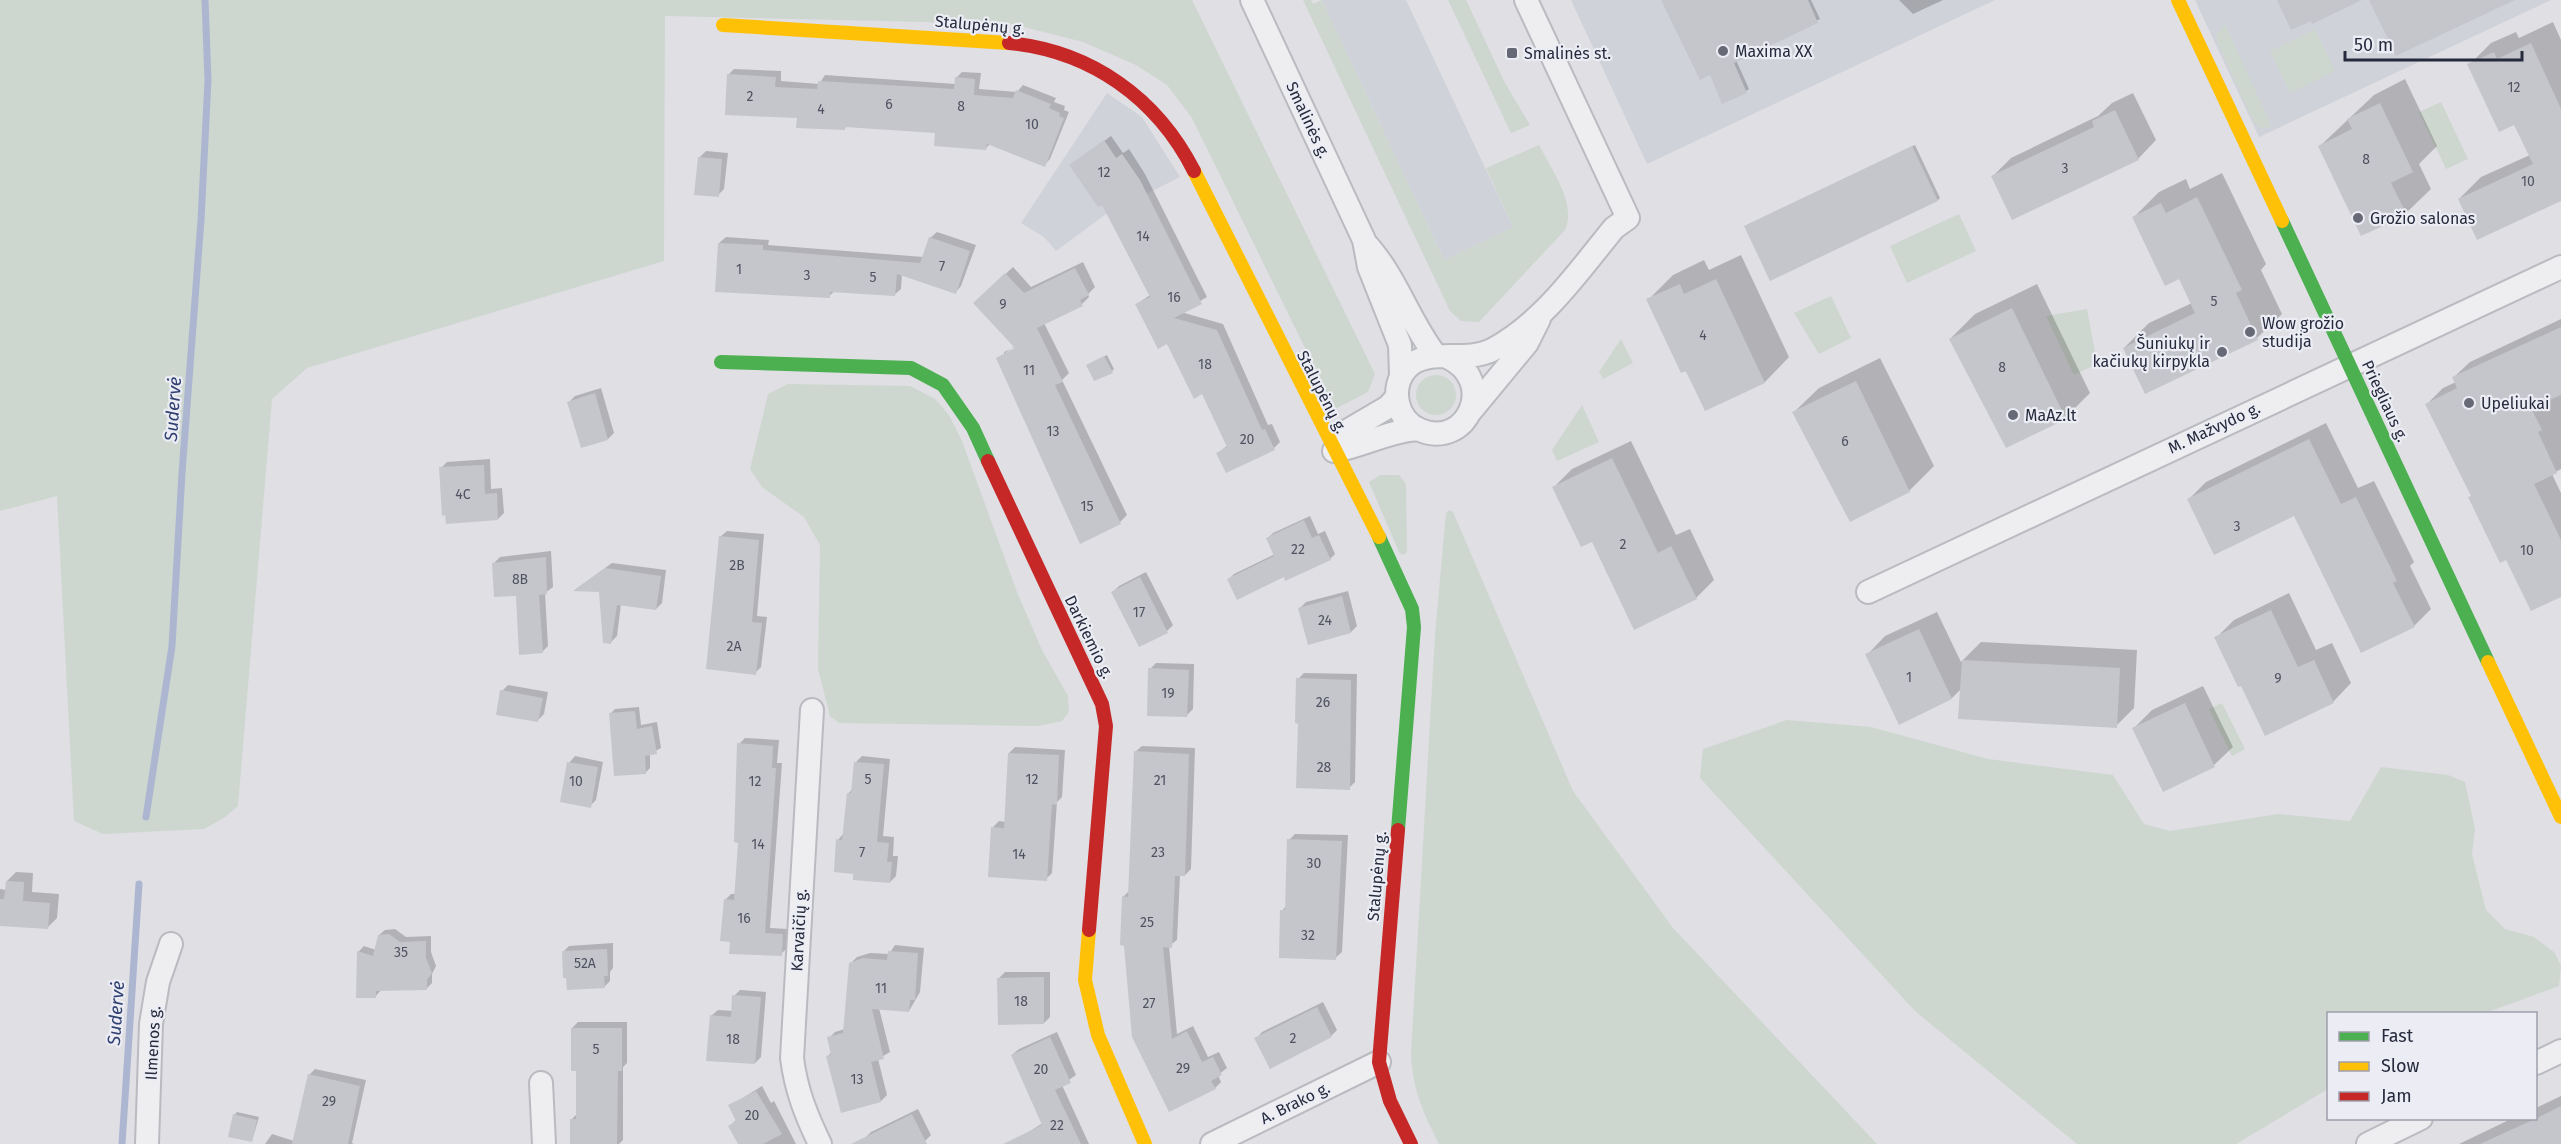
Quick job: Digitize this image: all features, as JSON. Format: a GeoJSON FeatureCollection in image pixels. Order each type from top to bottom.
{"type":"FeatureCollection","features":[{"type":"Feature","properties":{"kind":"street","name":"Smalinės g."},"geometry":{"type":"LineString","coordinates":[[1252,0],[1364,240],[1369,267],[1400,345],[1399,387]]}},
{"type":"Feature","properties":{"kind":"street"},"geometry":{"type":"LineString","coordinates":[[1334,451],[1355,447],[1390,433],[1418,429],[1442,433],[1454,429],[1527,343],[1541,315],[1614,228],[1628,218],[1526,0]]}},
{"type":"Feature","properties":{"kind":"street","name":"Priegliaus g."},"geometry":{"type":"LineString","coordinates":[[2178,0],[2561,817]]}},
{"type":"Feature","properties":{"kind":"street","name":"Stalupėnų g."},"geometry":{"type":"LineString","coordinates":[[723,25],[1014,44],[1059,52],[1119,81],[1146,102],[1167,125],[1183,150],[1403,585],[1412,609],[1414,627],[1379,1062],[1390,1101],[1411,1144]]}},
{"type":"Feature","properties":{"kind":"street","name":"Smalinės g."},"geometry":{"type":"LineString","coordinates":[[1364,240],[1381,260],[1423,339],[1441,356]]}},
{"type":"Feature","properties":{"kind":"street","name":"M. Mažvydo g."},"geometry":{"type":"LineString","coordinates":[[1868,592],[2561,267]]}},
{"type":"Feature","properties":{"kind":"street"},"geometry":{"type":"LineString","coordinates":[[1334,451],[1347,431],[1388,407],[1416,361],[1441,356],[1477,356],[1492,349],[1541,315]]}},
{"type":"Feature","properties":{"kind":"street"},"geometry":{"type":"LineString","coordinates":[[1441,356],[1464,368],[1471,378],[1474,401],[1470,412]]}},
{"type":"Feature","properties":{"kind":"street","name":"Darkiemio g."},"geometry":{"type":"LineString","coordinates":[[721,362],[911,369],[943,385],[973,428],[1102,704],[1106,726],[1086,980],[1098,1035],[1145,1144]]}},
{"type":"Feature","properties":{"kind":"street"},"geometry":{"type":"LineString","coordinates":[[1399,387],[1403,416],[1418,429]]}},
{"type":"Feature","properties":{"kind":"street","name":"Karvaičių g."},"geometry":{"type":"LineString","coordinates":[[812,710],[792,1058],[795,1084],[804,1111],[820,1144]]}},
{"type":"Feature","properties":{"kind":"street","name":"Ilmenos g."},"geometry":{"type":"LineString","coordinates":[[147,1144],[151,1024],[158,982],[171,944]]}},
{"type":"Feature","properties":{"kind":"street"},"geometry":{"type":"LineString","coordinates":[[2537,1062],[2561,1051]]}},
{"type":"Feature","properties":{"kind":"street","name":"A. Brako g."},"geometry":{"type":"LineString","coordinates":[[1212,1144],[1379,1062]]}},
{"type":"Feature","properties":{"kind":"street"},"geometry":{"type":"LineString","coordinates":[[541,1083],[544,1144]]}},
{"type":"Feature","properties":{"kind":"street"},"geometry":{"type":"LineString","coordinates":[[2368,1144],[2419,1120]]}},
{"type":"Feature","properties":{"kind":"shaded area"},"geometry":{"type":"Polygon","coordinates":[[[0,0],[1192,0],[1375,374],[1368,392],[1335,409],[1192,118],[1167,85],[1136,65],[1083,42],[1012,24],[665,16],[664,261],[307,368],[272,399],[238,806],[224,818],[204,829],[103,834],[74,821],[57,496],[0,511],[0,0]]]}},
{"type":"Feature","properties":{"kind":"shaded area"},"geometry":{"type":"Polygon","coordinates":[[[1303,0],[1311,0],[1313,4],[1322,0],[1444,260],[1513,227],[1486,168],[1539,145],[1550,165],[1561,186],[1568,209],[1565,230],[1479,322],[1461,321],[1450,311],[1303,0]]]}},
{"type":"Feature","properties":{"kind":"shaded area"},"geometry":{"type":"Polygon","coordinates":[[[1322,0],[1406,0],[1513,227],[1444,260],[1322,0]]]}},
{"type":"Feature","properties":{"kind":"shaded area"},"geometry":{"type":"Polygon","coordinates":[[[1448,0],[1466,0],[1505,83],[1530,125],[1511,133],[1448,0]]]}},
{"type":"Feature","properties":{"kind":"shaded area"},"geometry":{"type":"Polygon","coordinates":[[[1571,0],[1995,0],[1647,164],[1571,0]]]}},
{"type":"Feature","properties":{"kind":"shaded area"},"geometry":{"type":"Polygon","coordinates":[[[2195,0],[2551,0],[2259,137],[2195,0]]]}},
{"type":"Feature","properties":{"kind":"shaded area"},"geometry":{"type":"Polygon","coordinates":[[[2225,24],[2272,127],[2261,128],[2255,125],[2218,44],[2216,35],[2225,24]]]}},
{"type":"Feature","properties":{"kind":"shaded area"},"geometry":{"type":"Polygon","coordinates":[[[2315,29],[2335,71],[2290,93],[2270,51],[2315,29]]]}},
{"type":"Feature","properties":{"kind":"shaded area"},"geometry":{"type":"Polygon","coordinates":[[[1107,93],[1142,117],[1180,177],[1106,214],[1056,251],[1044,237],[1021,223],[1107,93]]]}},
{"type":"Feature","properties":{"kind":"shaded area"},"geometry":{"type":"Polygon","coordinates":[[[2441,102],[2468,159],[2446,169],[2419,112],[2441,102]]]}},
{"type":"Feature","properties":{"kind":"shaded area"},"geometry":{"type":"Polygon","coordinates":[[[1959,214],[1976,251],[1907,283],[1890,246],[1959,214]]]}},
{"type":"Feature","properties":{"kind":"shaded area"},"geometry":{"type":"Polygon","coordinates":[[[1831,296],[1851,338],[1819,354],[1794,313],[1831,296]]]}},
{"type":"Feature","properties":{"kind":"shaded area"},"geometry":{"type":"Polygon","coordinates":[[[2087,309],[2097,364],[2074,375],[2046,316],[2087,309]]]}},
{"type":"Feature","properties":{"kind":"shaded area"},"geometry":{"type":"Polygon","coordinates":[[[1621,339],[1633,363],[1603,379],[1599,372],[1621,339]]]}},
{"type":"Feature","properties":{"kind":"shaded area"},"geometry":{"type":"Polygon","coordinates":[[[1436,375],[1450,381],[1456,395],[1450,409],[1436,415],[1422,409],[1416,395],[1422,381],[1436,375]]]}},
{"type":"Feature","properties":{"kind":"shaded area"},"geometry":{"type":"Polygon","coordinates":[[[788,384],[910,386],[935,399],[949,415],[962,441],[1017,592],[1042,650],[1068,696],[1069,712],[1062,721],[1039,726],[839,723],[830,716],[818,669],[820,545],[804,517],[762,487],[750,469],[768,394],[788,384]]]}},
{"type":"Feature","properties":{"kind":"shaded area"},"geometry":{"type":"Polygon","coordinates":[[[1582,405],[1599,442],[1557,461],[1552,450],[1582,405]]]}},
{"type":"Feature","properties":{"kind":"shaded area"},"geometry":{"type":"Polygon","coordinates":[[[1380,475],[1399,475],[1406,484],[1407,552],[1403,555],[1399,552],[1369,482],[1380,475]]]}},
{"type":"Feature","properties":{"kind":"shaded area"},"geometry":{"type":"Polygon","coordinates":[[[1449,510],[1453,512],[1573,791],[1673,928],[1877,1144],[1439,1144],[1420,1101],[1411,1054],[1435,635],[1446,513],[1449,510]]]}},
{"type":"Feature","properties":{"kind":"shaded area"},"geometry":{"type":"Polygon","coordinates":[[[2222,703],[2245,749],[2232,756],[2209,709],[2222,703]]]}},
{"type":"Feature","properties":{"kind":"shaded area"},"geometry":{"type":"Polygon","coordinates":[[[1787,720],[1871,727],[1988,759],[2113,775],[2144,824],[2170,831],[2278,814],[2350,821],[2381,767],[2448,775],[2465,782],[2475,829],[2472,854],[2486,910],[2505,929],[2534,937],[2555,953],[2561,966],[2559,986],[2488,1012],[2327,1012],[2327,1090],[2236,1144],[2077,1144],[1915,1011],[1700,778],[1703,749],[1787,720]]]}},
{"type":"Feature","properties":{"kind":"building","name":"Maxima XX"},"geometry":{"type":"Polygon","coordinates":[[[1661,0],[1808,0],[1818,23],[1734,63],[1747,93],[1722,104],[1710,75],[1700,80],[1661,0]]]}},
{"type":"Feature","properties":{"kind":"building"},"geometry":{"type":"Polygon","coordinates":[[[2277,0],[2362,0],[2312,24],[2311,21],[2291,30],[2277,0]]]}},
{"type":"Feature","properties":{"kind":"building"},"geometry":{"type":"Polygon","coordinates":[[[2369,0],[2515,0],[2396,56],[2369,0]]]}},
{"type":"Feature","properties":{"kind":"building"},"geometry":{"type":"Polygon","coordinates":[[[2531,43],[2561,109],[2561,201],[2477,240],[2458,199],[2533,164],[2514,125],[2499,132],[2467,64],[2494,52],[2497,59],[2531,43]]]}},
{"type":"Feature","properties":{"kind":"building"},"geometry":{"type":"Polygon","coordinates":[[[727,74],[776,77],[775,87],[817,89],[818,81],[954,89],[955,77],[975,79],[974,95],[1013,98],[1016,90],[1051,104],[1049,108],[1060,113],[1059,116],[1064,118],[1045,167],[987,144],[986,150],[934,146],[935,133],[845,127],[845,130],[796,128],[797,118],[725,115],[727,74]]]}},
{"type":"Feature","properties":{"kind":"building"},"geometry":{"type":"Polygon","coordinates":[[[2380,103],[2413,172],[2391,183],[2407,215],[2361,236],[2318,146],[2352,129],[2347,119],[2380,103]]]}},
{"type":"Feature","properties":{"kind":"building"},"geometry":{"type":"Polygon","coordinates":[[[2115,110],[2139,160],[2012,220],[1991,176],[2094,127],[2092,121],[2115,110]]]}},
{"type":"Feature","properties":{"kind":"building"},"geometry":{"type":"Polygon","coordinates":[[[1104,140],[1116,158],[1122,154],[1140,180],[1202,304],[1174,318],[1217,330],[1262,430],[1265,429],[1275,450],[1226,473],[1216,453],[1227,447],[1202,394],[1194,399],[1167,344],[1158,349],[1135,304],[1150,297],[1102,205],[1098,207],[1069,165],[1104,140]]]}},
{"type":"Feature","properties":{"kind":"building"},"geometry":{"type":"Polygon","coordinates":[[[1912,146],[1938,201],[1770,281],[1744,226],[1912,146]]]}},
{"type":"Feature","properties":{"kind":"building"},"geometry":{"type":"Polygon","coordinates":[[[698,157],[722,159],[719,197],[694,195],[698,157]]]}},
{"type":"Feature","properties":{"kind":"building"},"geometry":{"type":"Polygon","coordinates":[[[2197,197],[2242,290],[2236,293],[2258,340],[2145,394],[2123,348],[2195,313],[2179,279],[2165,286],[2132,217],[2161,203],[2166,213],[2197,197]]]}},
{"type":"Feature","properties":{"kind":"building"},"geometry":{"type":"Polygon","coordinates":[[[929,237],[970,251],[956,294],[897,274],[895,296],[830,292],[830,298],[715,292],[718,243],[763,245],[763,250],[920,263],[929,237]]]}},
{"type":"Feature","properties":{"kind":"building"},"geometry":{"type":"Polygon","coordinates":[[[1075,268],[1089,295],[1080,300],[1083,306],[1037,328],[1063,382],[1055,385],[1121,524],[1080,544],[996,358],[1015,348],[973,303],[1005,273],[1024,293],[1075,268]]]}},
{"type":"Feature","properties":{"kind":"building"},"geometry":{"type":"Polygon","coordinates":[[[1716,279],[1765,383],[1705,411],[1686,371],[1681,373],[1646,299],[1680,284],[1684,294],[1716,279]]]}},
{"type":"Feature","properties":{"kind":"building"},"geometry":{"type":"Polygon","coordinates":[[[2012,308],[2066,419],[2006,448],[1949,339],[2012,308]]]}},
{"type":"Feature","properties":{"kind":"building"},"geometry":{"type":"Polygon","coordinates":[[[2561,327],[2561,395],[2531,408],[2542,430],[2538,432],[2557,473],[2534,484],[2561,540],[2561,597],[2531,611],[2506,560],[2500,563],[2468,497],[2471,496],[2425,404],[2457,388],[2452,377],[2561,327]]]}},
{"type":"Feature","properties":{"kind":"building"},"geometry":{"type":"Polygon","coordinates":[[[1104,356],[1113,373],[1094,381],[1086,365],[1104,356]]]}},
{"type":"Feature","properties":{"kind":"building"},"geometry":{"type":"Polygon","coordinates":[[[1856,381],[1910,492],[1850,522],[1792,412],[1856,381]]]}},
{"type":"Feature","properties":{"kind":"building"},"geometry":{"type":"Polygon","coordinates":[[[595,393],[608,440],[581,448],[567,402],[595,393]]]}},
{"type":"Feature","properties":{"kind":"building"},"geometry":{"type":"Polygon","coordinates":[[[2309,439],[2341,504],[2356,497],[2397,581],[2393,583],[2415,627],[2361,653],[2294,516],[2214,555],[2187,499],[2309,439]]]}},
{"type":"Feature","properties":{"kind":"building"},"geometry":{"type":"Polygon","coordinates":[[[1612,458],[1658,553],[1671,546],[1697,599],[1634,630],[1592,542],[1581,547],[1552,487],[1612,458]]]}},
{"type":"Feature","properties":{"kind":"building"},"geometry":{"type":"Polygon","coordinates":[[[484,465],[485,494],[497,493],[498,520],[446,524],[445,515],[442,516],[439,467],[484,465]]]}},
{"type":"Feature","properties":{"kind":"building"},"geometry":{"type":"Polygon","coordinates":[[[1304,520],[1312,538],[1319,535],[1331,560],[1285,581],[1284,577],[1237,600],[1227,579],[1274,556],[1266,538],[1304,520]]]}},
{"type":"Feature","properties":{"kind":"building"},"geometry":{"type":"Polygon","coordinates":[[[719,536],[759,540],[752,622],[762,623],[756,675],[706,669],[719,536]]]}},
{"type":"Feature","properties":{"kind":"building"},"geometry":{"type":"Polygon","coordinates":[[[546,557],[547,594],[539,595],[543,653],[519,655],[516,596],[494,597],[492,563],[546,557]]]}},
{"type":"Feature","properties":{"kind":"building"},"geometry":{"type":"Polygon","coordinates":[[[605,568],[661,576],[656,610],[617,605],[611,644],[603,643],[599,592],[573,591],[605,568]]]}},
{"type":"Feature","properties":{"kind":"building"},"geometry":{"type":"Polygon","coordinates":[[[1140,577],[1168,633],[1139,647],[1111,592],[1140,577]]]}},
{"type":"Feature","properties":{"kind":"building"},"geometry":{"type":"Polygon","coordinates":[[[1342,596],[1351,633],[1308,645],[1298,608],[1342,596]]]}},
{"type":"Feature","properties":{"kind":"building"},"geometry":{"type":"Polygon","coordinates":[[[2271,610],[2298,667],[2314,660],[2334,703],[2265,736],[2214,637],[2271,610]]]}},
{"type":"Feature","properties":{"kind":"building"},"geometry":{"type":"Polygon","coordinates":[[[1919,629],[1952,699],[1899,725],[1865,654],[1919,629]]]}},
{"type":"Feature","properties":{"kind":"building"},"geometry":{"type":"Polygon","coordinates":[[[1962,660],[2120,668],[2117,728],[1958,719],[1962,660]]]}},
{"type":"Feature","properties":{"kind":"building"},"geometry":{"type":"Polygon","coordinates":[[[1148,668],[1189,670],[1187,717],[1147,716],[1148,668]]]}},
{"type":"Feature","properties":{"kind":"building"},"geometry":{"type":"Polygon","coordinates":[[[1296,678],[1351,680],[1350,790],[1296,788],[1298,724],[1295,723],[1296,678]]]}},
{"type":"Feature","properties":{"kind":"building"},"geometry":{"type":"Polygon","coordinates":[[[500,690],[543,698],[538,722],[496,715],[500,690]]]}},
{"type":"Feature","properties":{"kind":"building"},"geometry":{"type":"Polygon","coordinates":[[[2185,703],[2215,767],[2163,792],[2132,728],[2185,703]]]}},
{"type":"Feature","properties":{"kind":"building"},"geometry":{"type":"Polygon","coordinates":[[[635,711],[637,729],[652,726],[657,754],[645,756],[646,774],[614,776],[609,713],[635,711]]]}},
{"type":"Feature","properties":{"kind":"building"},"geometry":{"type":"Polygon","coordinates":[[[737,743],[773,746],[772,768],[776,768],[765,933],[783,934],[782,956],[729,954],[730,942],[720,941],[724,899],[734,900],[738,843],[734,842],[737,743]]]}},
{"type":"Feature","properties":{"kind":"building"},"geometry":{"type":"Polygon","coordinates":[[[1134,751],[1189,754],[1185,876],[1175,876],[1172,948],[1163,947],[1172,1039],[1187,1031],[1202,1062],[1213,1057],[1222,1075],[1211,1081],[1216,1089],[1169,1112],[1132,1037],[1124,946],[1120,945],[1122,896],[1128,897],[1134,751]]]}},
{"type":"Feature","properties":{"kind":"building"},"geometry":{"type":"Polygon","coordinates":[[[1008,753],[1059,755],[1057,805],[1052,804],[1047,881],[988,877],[991,827],[1004,828],[1008,753]]]}},
{"type":"Feature","properties":{"kind":"building"},"geometry":{"type":"Polygon","coordinates":[[[567,762],[598,767],[591,808],[560,802],[567,762]]]}},
{"type":"Feature","properties":{"kind":"building"},"geometry":{"type":"Polygon","coordinates":[[[854,762],[884,764],[877,842],[889,843],[887,862],[892,862],[890,883],[853,880],[853,874],[834,872],[836,839],[842,840],[847,793],[851,793],[854,762]]]}},
{"type":"Feature","properties":{"kind":"building"},"geometry":{"type":"Polygon","coordinates":[[[1287,839],[1342,841],[1336,960],[1279,958],[1280,910],[1285,910],[1287,839]]]}},
{"type":"Feature","properties":{"kind":"building"},"geometry":{"type":"Polygon","coordinates":[[[6,881],[24,882],[23,901],[50,903],[48,929],[0,926],[0,899],[4,899],[6,881]]]}},
{"type":"Feature","properties":{"kind":"building"},"geometry":{"type":"Polygon","coordinates":[[[389,934],[400,942],[426,941],[426,958],[432,973],[427,980],[427,990],[376,991],[376,998],[356,998],[357,951],[373,956],[378,935],[389,934]]]}},
{"type":"Feature","properties":{"kind":"building"},"geometry":{"type":"Polygon","coordinates":[[[607,949],[608,976],[604,976],[605,988],[567,990],[566,978],[563,978],[562,951],[607,949]]]}},
{"type":"Feature","properties":{"kind":"building"},"geometry":{"type":"Polygon","coordinates":[[[888,951],[918,953],[915,1000],[910,1000],[909,1012],[872,1009],[884,1059],[871,1062],[881,1102],[841,1113],[826,1056],[831,1055],[827,1037],[843,1033],[849,963],[863,958],[887,960],[888,951]]]}},
{"type":"Feature","properties":{"kind":"building"},"geometry":{"type":"Polygon","coordinates":[[[1044,977],[1044,1024],[998,1025],[997,978],[1044,977]]]}},
{"type":"Feature","properties":{"kind":"building"},"geometry":{"type":"Polygon","coordinates":[[[732,995],[761,997],[755,1064],[706,1061],[710,1015],[731,1017],[732,995]]]}},
{"type":"Feature","properties":{"kind":"building"},"geometry":{"type":"Polygon","coordinates":[[[1317,1007],[1332,1037],[1270,1069],[1254,1038],[1317,1007]]]}},
{"type":"Feature","properties":{"kind":"building"},"geometry":{"type":"Polygon","coordinates":[[[571,1028],[622,1028],[622,1071],[618,1071],[617,1144],[570,1144],[570,1119],[576,1119],[576,1071],[571,1071],[571,1028]]]}},
{"type":"Feature","properties":{"kind":"building"},"geometry":{"type":"Polygon","coordinates":[[[1050,1037],[1071,1083],[1055,1090],[1081,1144],[1003,1144],[1042,1125],[1011,1055],[1050,1037]]]}},
{"type":"Feature","properties":{"kind":"building"},"geometry":{"type":"Polygon","coordinates":[[[308,1074],[360,1086],[348,1144],[292,1144],[308,1074]]]}},
{"type":"Feature","properties":{"kind":"building"},"geometry":{"type":"Polygon","coordinates":[[[756,1091],[782,1134],[763,1144],[738,1144],[728,1126],[736,1121],[728,1105],[756,1091]]]}},
{"type":"Feature","properties":{"kind":"building"},"geometry":{"type":"Polygon","coordinates":[[[2561,1106],[2561,1144],[2480,1144],[2537,1120],[2561,1106]]]}},
{"type":"Feature","properties":{"kind":"building"},"geometry":{"type":"Polygon","coordinates":[[[233,1114],[257,1120],[252,1142],[228,1137],[233,1114]]]}},
{"type":"Feature","properties":{"kind":"building"},"geometry":{"type":"Polygon","coordinates":[[[912,1114],[927,1144],[851,1144],[912,1114]]]}},
{"type":"Feature","properties":{"kind":"waterway","name":"Sudervė"},"geometry":{"type":"LineString","coordinates":[[146,817],[172,646],[201,220],[208,80],[205,0]]}},
{"type":"Feature","properties":{"kind":"waterway","name":"Sudervė"},"geometry":{"type":"LineString","coordinates":[[122,1144],[139,884]]}},
{"type":"Feature","properties":{"kind":"traffic: fast"},"geometry":{"type":"LineString","coordinates":[[2282,221],[2488,662]]}},
{"type":"Feature","properties":{"kind":"traffic: fast"},"geometry":{"type":"LineString","coordinates":[[721,362],[911,368],[943,385],[973,428],[988,461]]}},
{"type":"Feature","properties":{"kind":"traffic: fast"},"geometry":{"type":"LineString","coordinates":[[1379,537],[1412,609],[1414,627],[1398,830]]}},
{"type":"Feature","properties":{"kind":"traffic: slow"},"geometry":{"type":"LineString","coordinates":[[2178,0],[2282,221]]}},
{"type":"Feature","properties":{"kind":"traffic: slow"},"geometry":{"type":"LineString","coordinates":[[723,25],[1009,43]]}},
{"type":"Feature","properties":{"kind":"traffic: slow"},"geometry":{"type":"LineString","coordinates":[[1194,171],[1379,537]]}},
{"type":"Feature","properties":{"kind":"traffic: slow"},"geometry":{"type":"LineString","coordinates":[[2488,662],[2561,817]]}},
{"type":"Feature","properties":{"kind":"traffic: slow"},"geometry":{"type":"LineString","coordinates":[[1089,930],[1085,980],[1098,1035],[1145,1144]]}},
{"type":"Feature","properties":{"kind":"traffic: jam"},"geometry":{"type":"LineString","coordinates":[[1009,43],[1067,56],[1094,68],[1118,83],[1161,121],[1179,145],[1194,171]]}},
{"type":"Feature","properties":{"kind":"traffic: jam"},"geometry":{"type":"LineString","coordinates":[[988,461],[1102,704],[1106,726],[1089,930]]}},
{"type":"Feature","properties":{"kind":"traffic: jam"},"geometry":{"type":"LineString","coordinates":[[1398,830],[1379,1062],[1390,1101],[1411,1144]]}},
{"type":"Feature","properties":{"kind":"place","name":"Maxima XX"},"geometry":{"type":"Point","coordinates":[1723,51]}},
{"type":"Feature","properties":{"kind":"place","name":"Smalinės st."},"geometry":{"type":"Point","coordinates":[1512,53]}},
{"type":"Feature","properties":{"kind":"place","name":"Grožio salonas"},"geometry":{"type":"Point","coordinates":[2358,218]}},
{"type":"Feature","properties":{"kind":"place","name":"Wow grožio studija"},"geometry":{"type":"Point","coordinates":[2250,332]}},
{"type":"Feature","properties":{"kind":"place","name":"Šuniukų ir kačiukų kirpykla"},"geometry":{"type":"Point","coordinates":[2222,352]}},
{"type":"Feature","properties":{"kind":"place","name":"Upeliukai"},"geometry":{"type":"Point","coordinates":[2469,403]}},
{"type":"Feature","properties":{"kind":"place","name":"MaAz.lt"},"geometry":{"type":"Point","coordinates":[2013,415]}}]}
